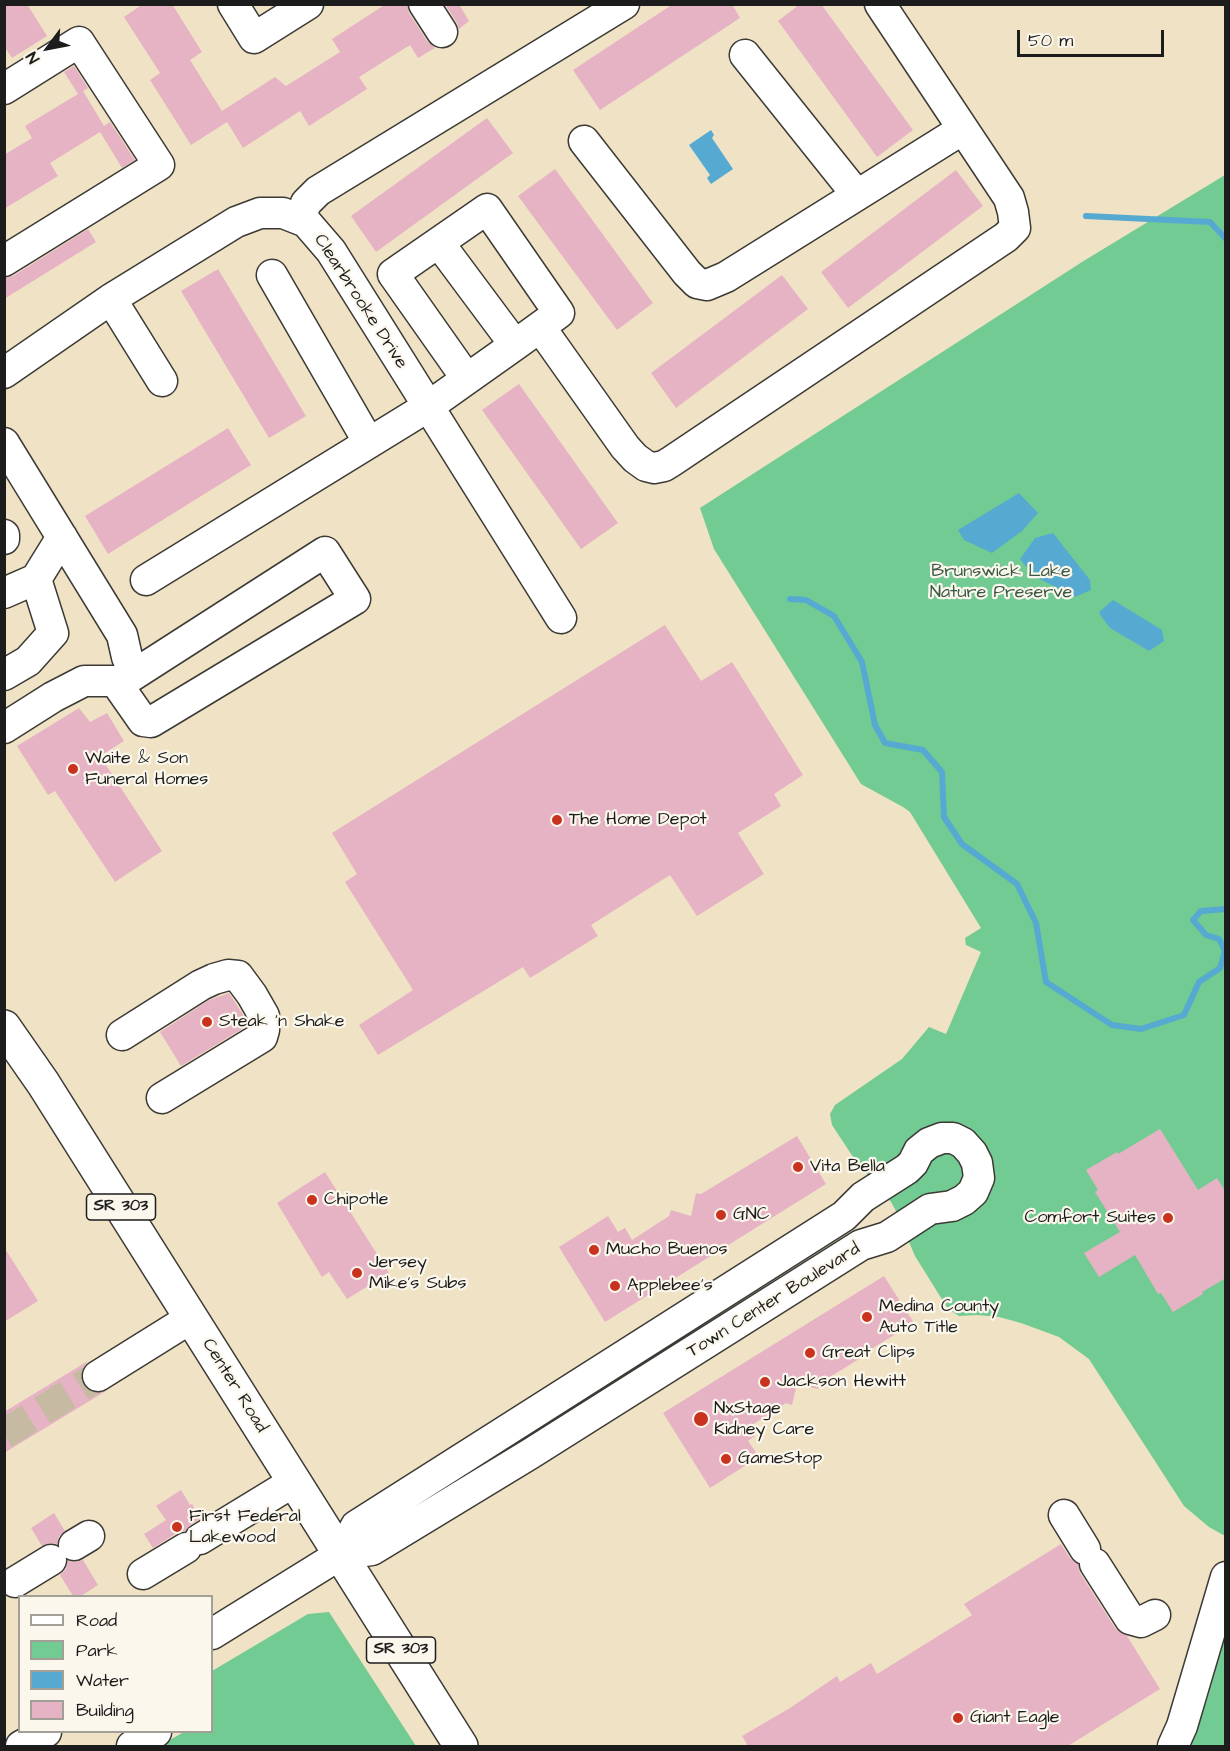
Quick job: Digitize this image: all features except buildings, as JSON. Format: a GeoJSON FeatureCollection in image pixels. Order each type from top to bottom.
{"type":"FeatureCollection","features":[{"type":"Feature","properties":{"kind":"main road","name":"Center Road"},"geometry":{"type":"LineString","coordinates":[[4,1027],[43,1083],[461,1746]]}},
{"type":"Feature","properties":{"kind":"street"},"geometry":{"type":"LineString","coordinates":[[233,4],[254,38],[308,4]]}},
{"type":"Feature","properties":{"kind":"street"},"geometry":{"type":"LineString","coordinates":[[424,4],[442,33]]}},
{"type":"Feature","properties":{"kind":"street"},"geometry":{"type":"LineString","coordinates":[[300,219],[306,204],[318,191],[624,4]]}},
{"type":"Feature","properties":{"kind":"street"},"geometry":{"type":"LineString","coordinates":[[540,327],[635,458],[646,466],[654,468],[664,466],[1015,228],[1009,198],[880,4]]}},
{"type":"Feature","properties":{"kind":"street"},"geometry":{"type":"LineString","coordinates":[[4,89],[79,42],[159,165],[4,261]]}},
{"type":"Feature","properties":{"kind":"street"},"geometry":{"type":"LineString","coordinates":[[745,55],[857,195]]}},
{"type":"Feature","properties":{"kind":"street"},"geometry":{"type":"LineString","coordinates":[[584,141],[687,273],[697,283],[707,285],[726,278],[963,129]]}},
{"type":"Feature","properties":{"kind":"street"},"geometry":{"type":"LineString","coordinates":[[146,580],[429,406],[515,345],[559,313],[487,209],[393,274],[467,379]]}},
{"type":"Feature","properties":{"kind":"street","name":"Clearbrooke Drive"},"geometry":{"type":"LineString","coordinates":[[4,373],[111,299],[236,222],[260,213],[283,213],[300,219],[306,222],[331,252],[561,618]]}},
{"type":"Feature","properties":{"kind":"street"},"geometry":{"type":"LineString","coordinates":[[439,243],[515,345]]}},
{"type":"Feature","properties":{"kind":"street"},"geometry":{"type":"LineString","coordinates":[[272,275],[369,443]]}},
{"type":"Feature","properties":{"kind":"street"},"geometry":{"type":"LineString","coordinates":[[111,299],[162,381]]}},
{"type":"Feature","properties":{"kind":"street"},"geometry":{"type":"LineString","coordinates":[[4,443],[122,635],[127,657],[125,678],[143,721],[151,722],[355,599],[324,552],[125,678],[84,681],[53,697],[4,728]]}},
{"type":"Feature","properties":{"kind":"street"},"geometry":{"type":"LineString","coordinates":[[4,593],[36,579],[62,537]]}},
{"type":"Feature","properties":{"kind":"street"},"geometry":{"type":"LineString","coordinates":[[4,675],[28,661],[53,633],[36,579]]}},
{"type":"Feature","properties":{"kind":"street"},"geometry":{"type":"LineString","coordinates":[[122,1035],[214,979],[228,975],[238,976],[252,995],[264,1016],[262,1037],[162,1098]]}},
{"type":"Feature","properties":{"kind":"street","name":"Town Center Boulevard"},"geometry":{"type":"LineString","coordinates":[[942,1138],[953,1138],[963,1143],[972,1153],[977,1163],[979,1178],[974,1192],[964,1200],[952,1206],[930,1209],[887,1237],[861,1245],[520,1460],[372,1550],[341,1554],[356,1526],[843,1216],[863,1197],[907,1169],[919,1151],[928,1143],[942,1138]]}},
{"type":"Feature","properties":{"kind":"street"},"geometry":{"type":"LineString","coordinates":[[98,1376],[191,1318]]}},
{"type":"Feature","properties":{"kind":"street"},"geometry":{"type":"LineString","coordinates":[[143,1574],[295,1481]]}},
{"type":"Feature","properties":{"kind":"street"},"geometry":{"type":"LineString","coordinates":[[1064,1515],[1130,1619],[1141,1622],[1155,1616]]}},
{"type":"Feature","properties":{"kind":"street"},"geometry":{"type":"LineString","coordinates":[[14,1582],[71,1547]]}},
{"type":"Feature","properties":{"kind":"street"},"geometry":{"type":"LineString","coordinates":[[213,1633],[341,1554]]}},
{"type":"Feature","properties":{"kind":"street"},"geometry":{"type":"LineString","coordinates":[[1173,1746],[1182,1726],[1226,1577]]}},
{"type":"Feature","properties":{"kind":"street"},"geometry":{"type":"LineString","coordinates":[[21,1746],[43,1733]]}},
{"type":"Feature","properties":{"kind":"street"},"geometry":{"type":"LineString","coordinates":[[132,1746],[153,1733]]}},
{"type":"Feature","properties":{"kind":"green space","name":"Brunswick Lake Nature Preserve"},"geometry":{"type":"Polygon","coordinates":[[[1225,175],[1225,1536],[1209,1527],[1184,1506],[1089,1359],[1059,1337],[1021,1323],[999,1317],[959,1316],[948,1309],[915,1256],[891,1202],[857,1163],[832,1125],[830,1114],[835,1105],[902,1059],[929,1027],[946,1034],[981,952],[966,945],[965,938],[981,928],[910,812],[861,784],[714,549],[700,508],[1082,262],[1225,175]]]}},
{"type":"Feature","properties":{"kind":"green space"},"geometry":{"type":"Polygon","coordinates":[[[329,1612],[416,1746],[159,1746],[182,1733],[213,1733],[213,1670],[308,1614],[329,1612]]]}},
{"type":"Feature","properties":{"kind":"green space"},"geometry":{"type":"Polygon","coordinates":[[[1225,1635],[1225,1746],[1191,1746],[1207,1699],[1225,1635]]]}},
{"type":"Feature","properties":{"kind":"water"},"geometry":{"type":"Polygon","coordinates":[[[711,130],[714,135],[712,138],[733,169],[711,184],[707,178],[710,175],[689,145],[711,130]]]}},
{"type":"Feature","properties":{"kind":"water"},"geometry":{"type":"Polygon","coordinates":[[[1019,493],[1038,513],[1022,531],[992,553],[964,540],[958,530],[1019,493]]]}},
{"type":"Feature","properties":{"kind":"water"},"geometry":{"type":"Polygon","coordinates":[[[1053,533],[1090,580],[1091,590],[1075,597],[1034,576],[1020,559],[1035,538],[1053,533]]]}},
{"type":"Feature","properties":{"kind":"water"},"geometry":{"type":"Polygon","coordinates":[[[1113,600],[1162,630],[1164,641],[1149,651],[1110,628],[1099,612],[1113,600]]]}},
{"type":"Feature","properties":{"kind":"waterway"},"geometry":{"type":"LineString","coordinates":[[1086,216],[1210,222],[1226,239]]}},
{"type":"Feature","properties":{"kind":"waterway"},"geometry":{"type":"LineString","coordinates":[[790,599],[806,600],[834,616],[862,662],[875,725],[885,743],[923,750],[942,772],[944,817],[962,844],[1017,884],[1036,923],[1046,982],[1112,1025],[1141,1029],[1184,1015],[1199,982],[1220,968],[1225,951],[1219,939],[1206,935],[1193,920],[1201,911],[1226,909]]}},
{"type":"Feature","properties":{"kind":"tunnel"},"geometry":{"type":"LineString","coordinates":[[4,1434],[98,1376]]}},
{"type":"Feature","properties":{"kind":"place","name":"Waite & Son Funeral Homes"},"geometry":{"type":"Point","coordinates":[73,769]}},
{"type":"Feature","properties":{"kind":"place","name":"The Home Depot"},"geometry":{"type":"Point","coordinates":[557,820]}},
{"type":"Feature","properties":{"kind":"place","name":"Steak 'n Shake"},"geometry":{"type":"Point","coordinates":[207,1022]}},
{"type":"Feature","properties":{"kind":"place","name":"Vita Bella"},"geometry":{"type":"Point","coordinates":[798,1167]}},
{"type":"Feature","properties":{"kind":"place","name":"Chipotle"},"geometry":{"type":"Point","coordinates":[312,1200]}},
{"type":"Feature","properties":{"kind":"place","name":"GNC"},"geometry":{"type":"Point","coordinates":[721,1215]}},
{"type":"Feature","properties":{"kind":"place","name":"Comfort Suites"},"geometry":{"type":"Point","coordinates":[1168,1218]}},
{"type":"Feature","properties":{"kind":"place","name":"Mucho Buenos"},"geometry":{"type":"Point","coordinates":[594,1250]}},
{"type":"Feature","properties":{"kind":"place","name":"Jersey Mike's Subs"},"geometry":{"type":"Point","coordinates":[357,1273]}},
{"type":"Feature","properties":{"kind":"place","name":"Applebee's"},"geometry":{"type":"Point","coordinates":[615,1286]}},
{"type":"Feature","properties":{"kind":"place","name":"Medina County Auto Title"},"geometry":{"type":"Point","coordinates":[867,1317]}},
{"type":"Feature","properties":{"kind":"place","name":"Great Clips"},"geometry":{"type":"Point","coordinates":[810,1353]}},
{"type":"Feature","properties":{"kind":"place","name":"Jackson Hewitt"},"geometry":{"type":"Point","coordinates":[765,1382]}},
{"type":"Feature","properties":{"kind":"place","name":"NxStage Kidney Care"},"geometry":{"type":"Point","coordinates":[701,1419]}},
{"type":"Feature","properties":{"kind":"place","name":"GameStop"},"geometry":{"type":"Point","coordinates":[726,1459]}},
{"type":"Feature","properties":{"kind":"place","name":"First Federal Lakewood"},"geometry":{"type":"Point","coordinates":[177,1527]}},
{"type":"Feature","properties":{"kind":"place","name":"Giant Eagle"},"geometry":{"type":"Point","coordinates":[958,1718]}}]}
